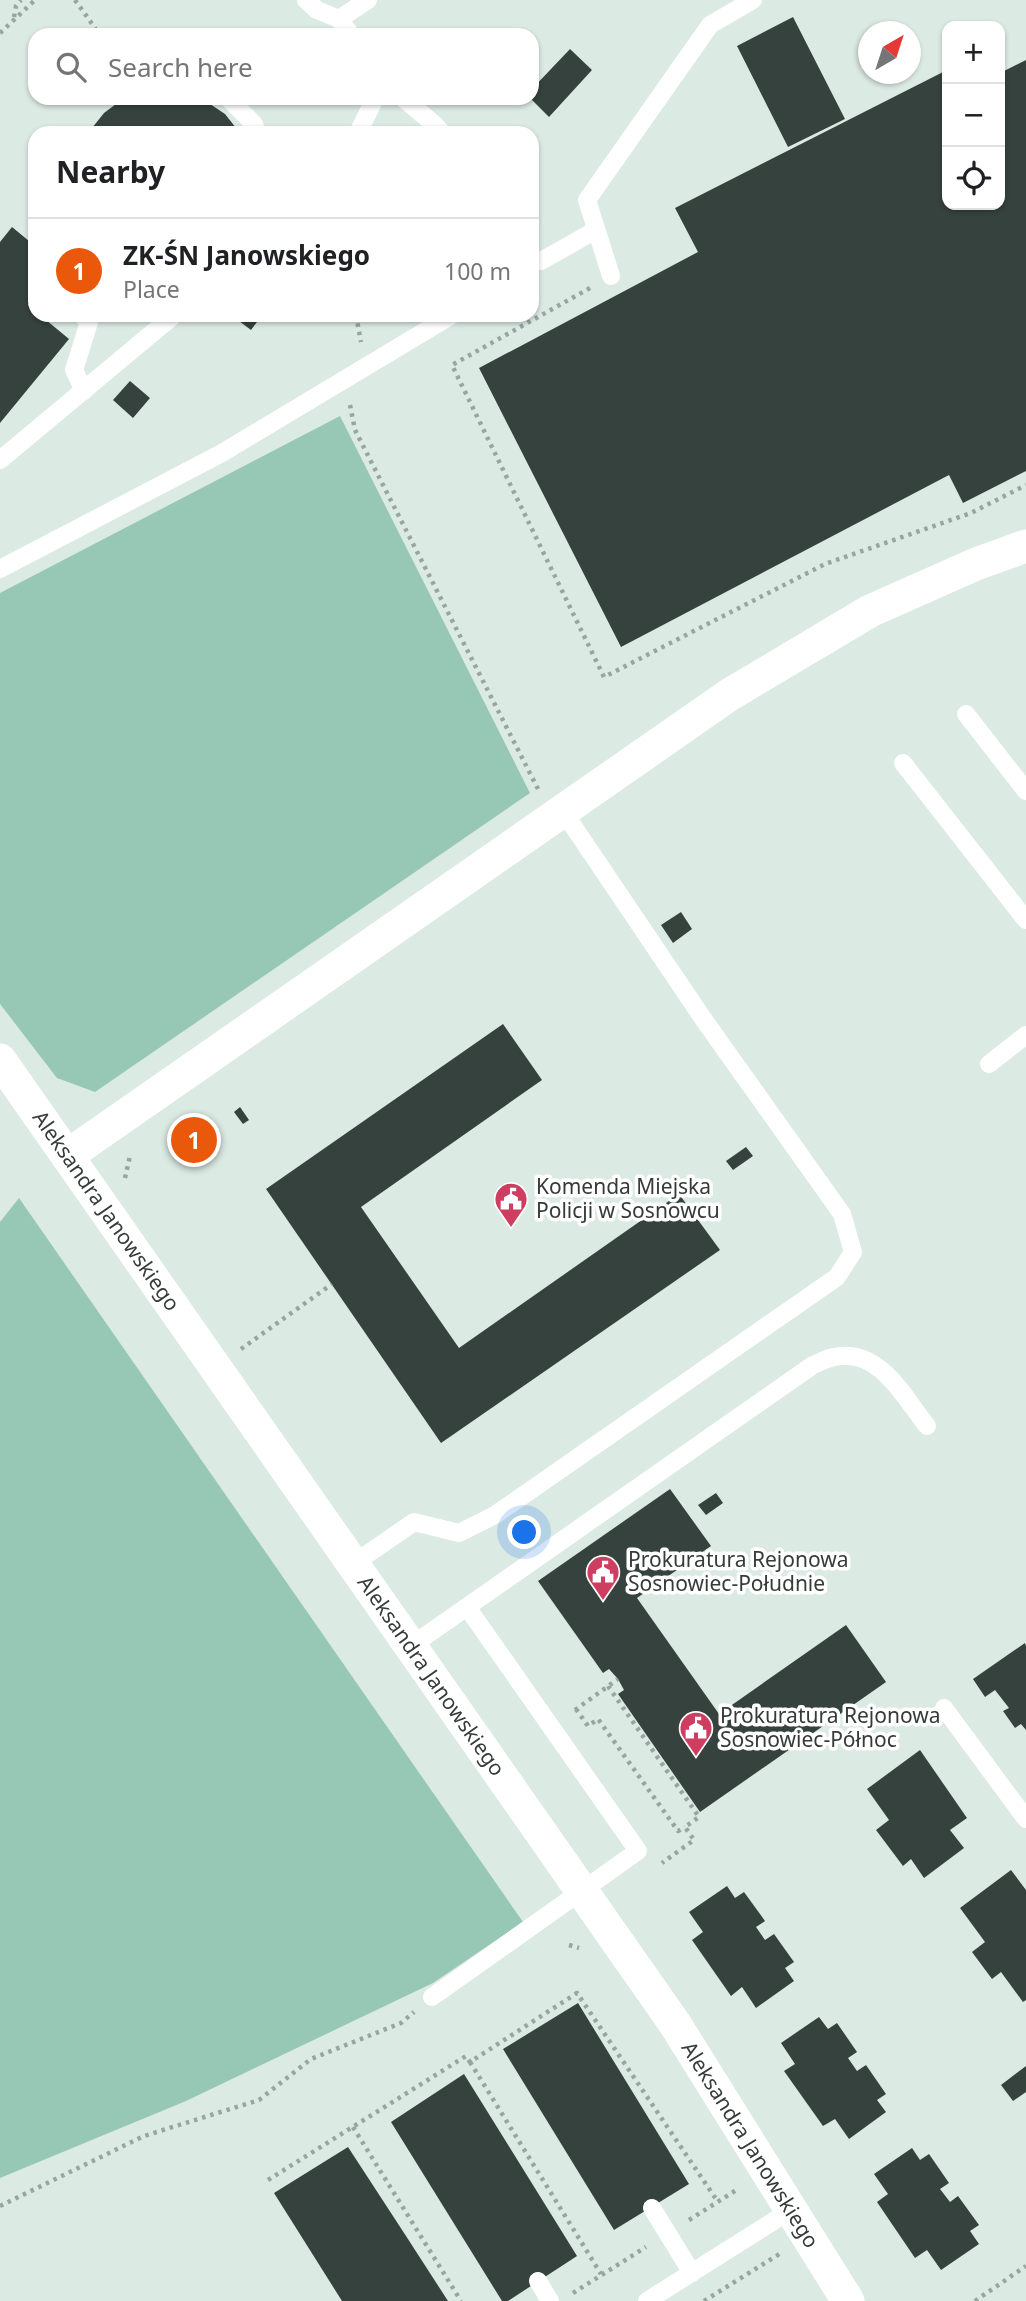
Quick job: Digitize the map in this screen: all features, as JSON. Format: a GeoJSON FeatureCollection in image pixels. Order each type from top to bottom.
{"type":"FeatureCollection","features":[{"type":"Feature","properties":{"kind":"street"},"geometry":{"type":"LineString","coordinates":[[67,1156],[552,802],[870,611],[976,564],[1026,546]]}},
{"type":"Feature","properties":{"kind":"street","name":"Aleksandra Janowskiego"},"geometry":{"type":"LineString","coordinates":[[0,1060],[675,2024],[848,2301]]}},
{"type":"Feature","properties":{"kind":"lane"},"geometry":{"type":"LineString","coordinates":[[306,0],[317,10],[340,19],[346,28]]}},
{"type":"Feature","properties":{"kind":"lane"},"geometry":{"type":"LineString","coordinates":[[340,19],[368,0]]}},
{"type":"Feature","properties":{"kind":"lane"},"geometry":{"type":"LineString","coordinates":[[611,276],[587,200],[710,24],[753,0]]}},
{"type":"Feature","properties":{"kind":"lane"},"geometry":{"type":"LineString","coordinates":[[235,105],[255,126]]}},
{"type":"Feature","properties":{"kind":"lane"},"geometry":{"type":"LineString","coordinates":[[361,126],[372,105]]}},
{"type":"Feature","properties":{"kind":"lane"},"geometry":{"type":"LineString","coordinates":[[411,105],[436,126]]}},
{"type":"Feature","properties":{"kind":"lane"},"geometry":{"type":"LineString","coordinates":[[539,257],[596,230]]}},
{"type":"Feature","properties":{"kind":"lane"},"geometry":{"type":"LineString","coordinates":[[84,391],[74,370],[89,322]]}},
{"type":"Feature","properties":{"kind":"lane"},"geometry":{"type":"LineString","coordinates":[[0,460],[166,322]]}},
{"type":"Feature","properties":{"kind":"lane"},"geometry":{"type":"LineString","coordinates":[[0,569],[222,453],[440,322]]}},
{"type":"Feature","properties":{"kind":"lane"},"geometry":{"type":"LineString","coordinates":[[966,714],[1026,791]]}},
{"type":"Feature","properties":{"kind":"lane"},"geometry":{"type":"LineString","coordinates":[[903,763],[1026,920]]}},
{"type":"Feature","properties":{"kind":"lane"},"geometry":{"type":"LineString","coordinates":[[353,1564],[414,1522],[459,1534],[495,1515],[827,1285],[837,1277],[853,1252],[842,1214],[552,802]]}},
{"type":"Feature","properties":{"kind":"lane"},"geometry":{"type":"LineString","coordinates":[[989,1064],[1026,1035]]}},
{"type":"Feature","properties":{"kind":"lane"},"geometry":{"type":"LineString","coordinates":[[411,1646],[813,1365],[834,1356],[860,1358],[886,1372],[927,1426]]}},
{"type":"Feature","properties":{"kind":"lane"},"geometry":{"type":"LineString","coordinates":[[432,1997],[638,1851],[467,1607]]}},
{"type":"Feature","properties":{"kind":"lane"},"geometry":{"type":"LineString","coordinates":[[944,1708],[1026,1819]]}},
{"type":"Feature","properties":{"kind":"lane"},"geometry":{"type":"LineString","coordinates":[[652,2208],[692,2273]]}},
{"type":"Feature","properties":{"kind":"lane"},"geometry":{"type":"LineString","coordinates":[[647,2301],[791,2210]]}},
{"type":"Feature","properties":{"kind":"lane"},"geometry":{"type":"LineString","coordinates":[[538,2281],[550,2301]]}},
{"type":"Feature","properties":{"kind":"path"},"geometry":{"type":"LineString","coordinates":[[14,18],[16,6],[21,0]]}},
{"type":"Feature","properties":{"kind":"path"},"geometry":{"type":"LineString","coordinates":[[0,33],[36,0]]}},
{"type":"Feature","properties":{"kind":"path"},"geometry":{"type":"LineString","coordinates":[[75,0],[95,28]]}},
{"type":"Feature","properties":{"kind":"path"},"geometry":{"type":"LineString","coordinates":[[539,316],[611,276]]}},
{"type":"Feature","properties":{"kind":"path"},"geometry":{"type":"LineString","coordinates":[[358,322],[362,342]]}},
{"type":"Feature","properties":{"kind":"path"},"geometry":{"type":"LineString","coordinates":[[529,322],[452,365],[604,677],[825,564],[971,513],[1026,485]]}},
{"type":"Feature","properties":{"kind":"path"},"geometry":{"type":"LineString","coordinates":[[352,395],[349,408],[355,430],[552,802]]}},
{"type":"Feature","properties":{"kind":"path"},"geometry":{"type":"LineString","coordinates":[[232,1356],[332,1284]]}},
{"type":"Feature","properties":{"kind":"path"},"geometry":{"type":"LineString","coordinates":[[583,1704],[618,1679]]}},
{"type":"Feature","properties":{"kind":"path"},"geometry":{"type":"LineString","coordinates":[[576,1709],[588,1726],[598,1718],[678,1831],[699,1817],[608,1686]]}},
{"type":"Feature","properties":{"kind":"path"},"geometry":{"type":"LineString","coordinates":[[654,1869],[694,1840],[685,1827]]}},
{"type":"Feature","properties":{"kind":"path"},"geometry":{"type":"LineString","coordinates":[[470,2062],[577,1993],[718,2202]]}},
{"type":"Feature","properties":{"kind":"path"},"geometry":{"type":"LineString","coordinates":[[0,2206],[145,2136],[259,2100],[311,2059],[401,2024],[432,1997]]}},
{"type":"Feature","properties":{"kind":"path"},"geometry":{"type":"LineString","coordinates":[[268,2180],[466,2056],[601,2274]]}},
{"type":"Feature","properties":{"kind":"path"},"geometry":{"type":"LineString","coordinates":[[352,2127],[461,2301]]}},
{"type":"Feature","properties":{"kind":"path"},"geometry":{"type":"LineString","coordinates":[[705,2301],[774,2258]]}},
{"type":"Feature","properties":{"kind":"path"},"geometry":{"type":"LineString","coordinates":[[975,2301],[1026,2266]]}},
{"type":"Feature","properties":{"kind":"green space"},"geometry":{"type":"Polygon","coordinates":[[[340,416],[530,793],[95,1092],[57,1078],[0,1004],[0,593],[340,416]]]}},
{"type":"Feature","properties":{"kind":"green space"},"geometry":{"type":"Polygon","coordinates":[[[19,1198],[523,1922],[433,1983],[186,2101],[0,2178],[0,1222],[19,1198]]]}},
{"type":"Feature","properties":{"kind":"building"},"geometry":{"type":"Polygon","coordinates":[[[793,17],[845,119],[788,147],[737,46],[793,17]]]}},
{"type":"Feature","properties":{"kind":"building"},"geometry":{"type":"Polygon","coordinates":[[[570,49],[592,70],[549,117],[537,105],[539,82],[570,49]]]}},
{"type":"Feature","properties":{"kind":"building"},"geometry":{"type":"Polygon","coordinates":[[[1026,60],[1026,471],[963,503],[949,475],[621,647],[479,368],[698,252],[675,208],[942,73],[942,210],[1005,210],[1005,70],[1026,60]]]}},
{"type":"Feature","properties":{"kind":"building"},"geometry":{"type":"Polygon","coordinates":[[[115,105],[212,105],[225,114],[234,126],[94,126],[115,105]]]}},
{"type":"Feature","properties":{"kind":"building"},"geometry":{"type":"Polygon","coordinates":[[[12,227],[28,240],[28,322],[48,322],[69,339],[0,423],[0,242],[12,227]]]}},
{"type":"Feature","properties":{"kind":"building"},"geometry":{"type":"Polygon","coordinates":[[[240,322],[257,322],[251,330],[240,322]]]}},
{"type":"Feature","properties":{"kind":"building"},"geometry":{"type":"Polygon","coordinates":[[[130,381],[150,398],[133,418],[113,400],[130,381]]]}},
{"type":"Feature","properties":{"kind":"building"},"geometry":{"type":"Polygon","coordinates":[[[681,912],[692,929],[673,943],[661,925],[681,912]]]}},
{"type":"Feature","properties":{"kind":"building"},"geometry":{"type":"Polygon","coordinates":[[[503,1024],[542,1080],[361,1207],[459,1348],[679,1194],[720,1250],[441,1443],[266,1189],[503,1024]]]}},
{"type":"Feature","properties":{"kind":"building"},"geometry":{"type":"Polygon","coordinates":[[[240,1107],[249,1120],[243,1124],[234,1112],[240,1107]]]}},
{"type":"Feature","properties":{"kind":"building"},"geometry":{"type":"Polygon","coordinates":[[[197,1131],[202,1137],[193,1144],[188,1137],[197,1131]]]}},
{"type":"Feature","properties":{"kind":"building"},"geometry":{"type":"Polygon","coordinates":[[[746,1147],[753,1156],[733,1170],[726,1161],[746,1147]]]}},
{"type":"Feature","properties":{"kind":"building"},"geometry":{"type":"Polygon","coordinates":[[[670,1489],[711,1546],[637,1598],[719,1714],[846,1625],[886,1682],[700,1812],[618,1694],[624,1690],[618,1679],[609,1669],[603,1673],[538,1581],[670,1489]]]}},
{"type":"Feature","properties":{"kind":"building"},"geometry":{"type":"Polygon","coordinates":[[[716,1493],[723,1503],[706,1515],[698,1505],[716,1493]]]}},
{"type":"Feature","properties":{"kind":"building"},"geometry":{"type":"Polygon","coordinates":[[[1025,1643],[1026,1730],[1021,1724],[1015,1728],[1003,1711],[1009,1708],[995,1690],[985,1697],[973,1679],[1025,1643]]]}},
{"type":"Feature","properties":{"kind":"building"},"geometry":{"type":"Polygon","coordinates":[[[920,1750],[967,1818],[950,1830],[964,1848],[924,1878],[911,1859],[903,1866],[876,1830],[889,1820],[867,1789],[920,1750]]]}},
{"type":"Feature","properties":{"kind":"building"},"geometry":{"type":"Polygon","coordinates":[[[1011,1870],[1026,1890],[1026,2000],[1023,2002],[1001,1972],[992,1979],[972,1952],[985,1942],[960,1908],[1011,1870]]]}},
{"type":"Feature","properties":{"kind":"building"},"geometry":{"type":"Polygon","coordinates":[[[727,1886],[735,1898],[744,1892],[765,1921],[756,1927],[765,1940],[774,1934],[794,1962],[785,1968],[794,1981],[756,2008],[742,1987],[731,1996],[692,1940],[703,1932],[689,1912],[727,1886]]]}},
{"type":"Feature","properties":{"kind":"building"},"geometry":{"type":"Polygon","coordinates":[[[578,2003],[689,2184],[614,2230],[503,2049],[578,2003]]]}},
{"type":"Feature","properties":{"kind":"building"},"geometry":{"type":"Polygon","coordinates":[[[819,2017],[828,2029],[837,2023],[857,2052],[848,2058],[857,2071],[866,2065],[886,2094],[877,2100],[886,2112],[849,2139],[835,2119],[823,2126],[784,2071],[795,2064],[781,2043],[819,2017]]]}},
{"type":"Feature","properties":{"kind":"building"},"geometry":{"type":"Polygon","coordinates":[[[1026,2066],[1026,2092],[1013,2101],[1001,2085],[1026,2066]]]}},
{"type":"Feature","properties":{"kind":"building"},"geometry":{"type":"Polygon","coordinates":[[[464,2074],[577,2256],[508,2301],[502,2301],[391,2122],[464,2074]]]}},
{"type":"Feature","properties":{"kind":"building"},"geometry":{"type":"Polygon","coordinates":[[[348,2147],[448,2301],[342,2301],[274,2193],[348,2147]]]}},
{"type":"Feature","properties":{"kind":"building"},"geometry":{"type":"Polygon","coordinates":[[[912,2148],[920,2160],[929,2154],[949,2183],[940,2189],[950,2202],[958,2196],[979,2225],[970,2231],[979,2244],[941,2270],[927,2250],[915,2258],[877,2202],[888,2194],[874,2174],[912,2148]]]}},
{"type":"Feature","properties":{"kind":"place","name":"ZK-ŚN Janowskiego"},"geometry":{"type":"Point","coordinates":[194,1140]}},
{"type":"Feature","properties":{"kind":"place","name":"Komenda Miejska Policji w Sosnowcu"},"geometry":{"type":"Point","coordinates":[511,1229]}},
{"type":"Feature","properties":{"kind":"place","name":"Prokuratura Rejonowa Sosnowiec-Południe"},"geometry":{"type":"Point","coordinates":[603,1602]}},
{"type":"Feature","properties":{"kind":"place","name":"Prokuratura Rejonowa Sosnowiec-Północ"},"geometry":{"type":"Point","coordinates":[696,1758]}}]}
